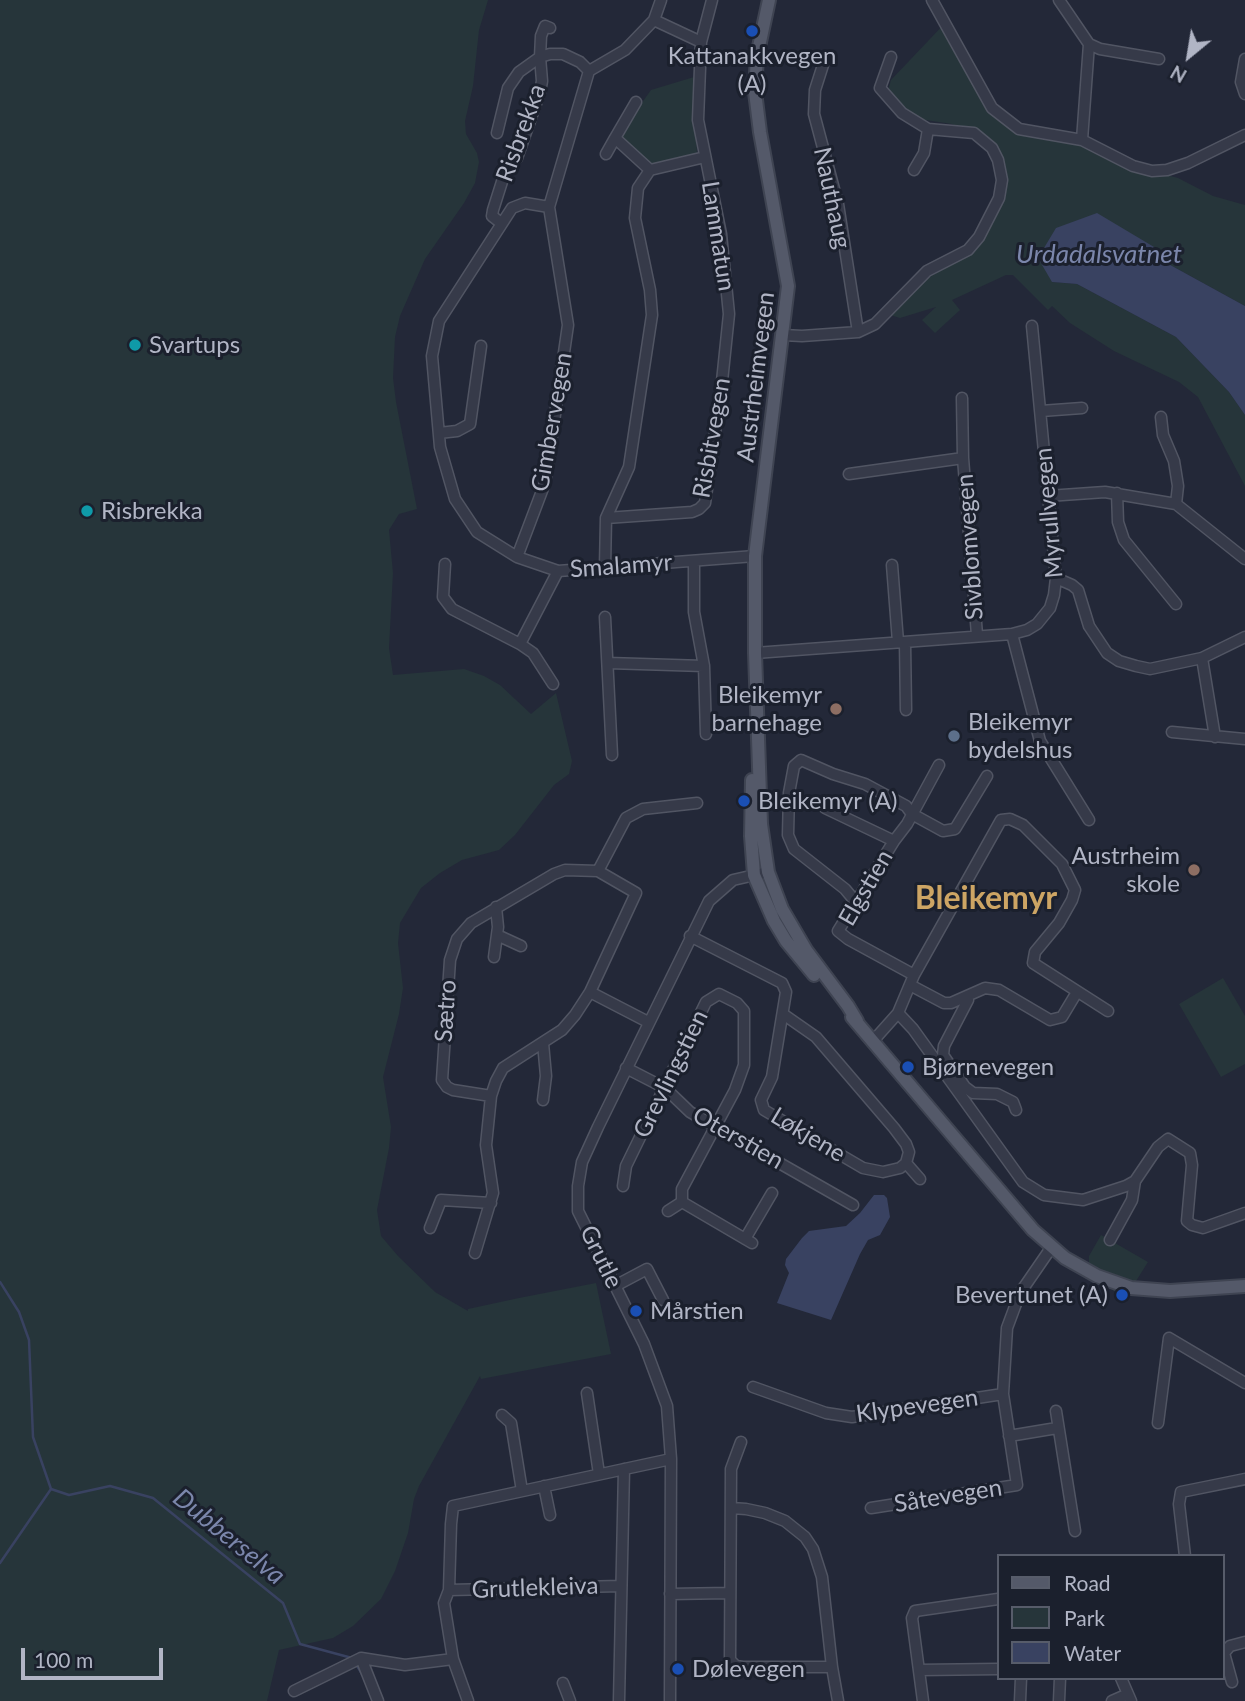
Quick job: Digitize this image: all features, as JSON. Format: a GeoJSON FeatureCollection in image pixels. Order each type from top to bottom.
{"type":"FeatureCollection","features":[{"type":"Feature","properties":{"kind":"main road","name":"Austrheimvegen"},"geometry":{"type":"LineString","coordinates":[[769,0],[757,57],[755,92],[788,286],[755,556],[757,721],[762,836],[768,872],[792,930],[857,1021],[1051,1248],[1080,1268],[1130,1288],[1170,1291],[1240,1286]]}},
{"type":"Feature","properties":{"kind":"main road","name":"Austrheimvegen"},"geometry":{"type":"LineString","coordinates":[[757,721],[753,735],[751,836],[754,875],[786,941],[843,1010],[857,1021]]}},
{"type":"Feature","properties":{"kind":"street"},"geometry":{"type":"LineString","coordinates":[[501,223],[518,204],[549,207],[589,71],[625,50],[653,20],[661,0]]}},
{"type":"Feature","properties":{"kind":"street","name":"Lammatun"},"geometry":{"type":"LineString","coordinates":[[712,0],[701,43],[698,120],[721,234],[729,314]]}},
{"type":"Feature","properties":{"kind":"street"},"geometry":{"type":"LineString","coordinates":[[932,0],[992,108],[1018,129],[1082,140],[1133,166],[1159,170],[1188,163],[1245,135]]}},
{"type":"Feature","properties":{"kind":"street"},"geometry":{"type":"LineString","coordinates":[[1061,1],[1089,44],[1159,59]]}},
{"type":"Feature","properties":{"kind":"street"},"geometry":{"type":"LineString","coordinates":[[653,20],[701,43]]}},
{"type":"Feature","properties":{"kind":"street","name":"Risbrekka"},"geometry":{"type":"LineString","coordinates":[[501,223],[492,216],[493,209],[506,169],[517,158],[540,92],[541,36],[545,26],[550,28]]}},
{"type":"Feature","properties":{"kind":"street"},"geometry":{"type":"LineString","coordinates":[[1082,140],[1089,44]]}},
{"type":"Feature","properties":{"kind":"street","name":"Risbrekka"},"geometry":{"type":"LineString","coordinates":[[497,132],[508,88],[519,72],[540,57],[563,54],[580,62],[589,71]]}},
{"type":"Feature","properties":{"kind":"street"},"geometry":{"type":"LineString","coordinates":[[783,335],[858,332],[875,324],[927,271],[968,250],[979,237],[999,198],[1002,180],[998,160],[992,148],[974,133],[928,129],[902,113],[880,88],[891,57]]}},
{"type":"Feature","properties":{"kind":"street"},"geometry":{"type":"LineString","coordinates":[[1245,59],[1241,82],[1245,94]]}},
{"type":"Feature","properties":{"kind":"street","name":"Nauthaug"},"geometry":{"type":"LineString","coordinates":[[823,65],[815,90],[814,114],[838,204],[858,332]]}},
{"type":"Feature","properties":{"kind":"street"},"geometry":{"type":"LineString","coordinates":[[606,154],[636,102]]}},
{"type":"Feature","properties":{"kind":"street"},"geometry":{"type":"LineString","coordinates":[[914,170],[924,153],[928,129]]}},
{"type":"Feature","properties":{"kind":"street"},"geometry":{"type":"LineString","coordinates":[[605,567],[606,517],[629,467],[652,315],[650,290],[635,218],[638,188],[650,170],[615,138]]}},
{"type":"Feature","properties":{"kind":"street","name":"Lammatun"},"geometry":{"type":"LineString","coordinates":[[650,170],[705,157]]}},
{"type":"Feature","properties":{"kind":"street","name":"Gimbervegen"},"geometry":{"type":"LineString","coordinates":[[517,557],[545,483],[568,326],[549,207]]}},
{"type":"Feature","properties":{"kind":"street","name":"Smalamyr"},"geometry":{"type":"LineString","coordinates":[[501,223],[443,313],[432,356],[440,447],[455,499],[477,531],[517,557],[558,571],[755,556]]}},
{"type":"Feature","properties":{"kind":"street","name":"Risbitvegen"},"geometry":{"type":"LineString","coordinates":[[606,517],[692,512],[705,503],[729,314]]}},
{"type":"Feature","properties":{"kind":"street","name":"Myrullvegen"},"geometry":{"type":"LineString","coordinates":[[755,653],[1012,634],[1037,624],[1050,608],[1056,578],[1032,326]]}},
{"type":"Feature","properties":{"kind":"street"},"geometry":{"type":"LineString","coordinates":[[439,433],[457,431],[470,425],[481,346]]}},
{"type":"Feature","properties":{"kind":"street","name":"Sivblomvegen"},"geometry":{"type":"LineString","coordinates":[[962,398],[963,458],[977,635]]}},
{"type":"Feature","properties":{"kind":"street","name":"Myrullvegen"},"geometry":{"type":"LineString","coordinates":[[1041,411],[1082,408]]}},
{"type":"Feature","properties":{"kind":"street"},"geometry":{"type":"LineString","coordinates":[[1161,417],[1163,435],[1174,461],[1178,486],[1176,504]]}},
{"type":"Feature","properties":{"kind":"street","name":"Sivblomvegen"},"geometry":{"type":"LineString","coordinates":[[849,474],[963,458]]}},
{"type":"Feature","properties":{"kind":"street"},"geometry":{"type":"LineString","coordinates":[[1048,496],[1105,492],[1176,504],[1245,559]]}},
{"type":"Feature","properties":{"kind":"street"},"geometry":{"type":"LineString","coordinates":[[1117,494],[1118,522],[1124,540],[1176,604]]}},
{"type":"Feature","properties":{"kind":"street"},"geometry":{"type":"LineString","coordinates":[[694,561],[694,612],[704,666],[706,734]]}},
{"type":"Feature","properties":{"kind":"street"},"geometry":{"type":"LineString","coordinates":[[445,564],[443,597],[452,608],[533,653],[553,684]]}},
{"type":"Feature","properties":{"kind":"street"},"geometry":{"type":"LineString","coordinates":[[892,565],[902,642],[906,710]]}},
{"type":"Feature","properties":{"kind":"street"},"geometry":{"type":"LineString","coordinates":[[520,644],[558,571]]}},
{"type":"Feature","properties":{"kind":"street"},"geometry":{"type":"LineString","coordinates":[[1056,578],[1078,590],[1089,626],[1098,642],[1107,653],[1119,661],[1150,668],[1202,657],[1245,637]]}},
{"type":"Feature","properties":{"kind":"street"},"geometry":{"type":"LineString","coordinates":[[605,617],[612,755]]}},
{"type":"Feature","properties":{"kind":"street"},"geometry":{"type":"LineString","coordinates":[[1012,634],[1040,741],[1089,820]]}},
{"type":"Feature","properties":{"kind":"street"},"geometry":{"type":"LineString","coordinates":[[1202,657],[1215,737]]}},
{"type":"Feature","properties":{"kind":"street"},"geometry":{"type":"LineString","coordinates":[[608,663],[704,666]]}},
{"type":"Feature","properties":{"kind":"street"},"geometry":{"type":"LineString","coordinates":[[1172,732],[1245,739]]}},
{"type":"Feature","properties":{"kind":"street"},"geometry":{"type":"LineString","coordinates":[[855,901],[845,889],[794,849],[788,835],[788,811],[794,766],[801,760],[865,784],[943,831],[955,829],[987,776]]}},
{"type":"Feature","properties":{"kind":"street","name":"Elgstien"},"geometry":{"type":"LineString","coordinates":[[912,980],[838,931],[912,814],[939,765]]}},
{"type":"Feature","properties":{"kind":"street"},"geometry":{"type":"LineString","coordinates":[[475,1253],[493,1193],[486,1145],[491,1096],[503,1068],[562,1030],[590,992],[636,893],[598,871],[626,818],[643,809],[697,803]]}},
{"type":"Feature","properties":{"kind":"street","name":"Elgstien"},"geometry":{"type":"LineString","coordinates":[[825,808],[894,841]]}},
{"type":"Feature","properties":{"kind":"street"},"geometry":{"type":"LineString","coordinates":[[873,1041],[898,1013],[912,980],[1001,820],[1010,819],[1023,825],[1062,864],[1072,880],[1072,900],[1053,932],[1032,958],[1038,968],[1108,1011]]}},
{"type":"Feature","properties":{"kind":"street","name":"Sætro"},"geometry":{"type":"LineString","coordinates":[[491,1096],[447,1087],[442,1080],[450,960],[457,939],[471,923],[554,874],[575,869],[598,871]]}},
{"type":"Feature","properties":{"kind":"street","name":"Grutle"},"geometry":{"type":"LineString","coordinates":[[670,1701],[671,1459],[667,1406],[644,1344],[579,1211],[578,1186],[582,1162],[709,901],[733,880],[768,872]]}},
{"type":"Feature","properties":{"kind":"street"},"geometry":{"type":"LineString","coordinates":[[494,957],[497,935],[496,907]]}},
{"type":"Feature","properties":{"kind":"street"},"geometry":{"type":"LineString","coordinates":[[497,935],[520,946]]}},
{"type":"Feature","properties":{"kind":"street","name":"Løkjene"},"geometry":{"type":"LineString","coordinates":[[691,936],[782,983],[786,992],[772,1077],[761,1100],[764,1111],[863,1168],[883,1172],[900,1168],[906,1163]]}},
{"type":"Feature","properties":{"kind":"street"},"geometry":{"type":"LineString","coordinates":[[912,980],[944,1003],[951,1003],[985,988],[999,990],[1050,1020],[1062,1017],[1077,992]]}},
{"type":"Feature","properties":{"kind":"street"},"geometry":{"type":"LineString","coordinates":[[590,992],[648,1022]]}},
{"type":"Feature","properties":{"kind":"street","name":"Grevlingstien"},"geometry":{"type":"LineString","coordinates":[[623,1186],[626,1166],[706,1002],[719,994],[737,1003],[744,1012],[744,1065],[735,1090],[682,1189],[682,1202]]}},
{"type":"Feature","properties":{"kind":"street"},"geometry":{"type":"LineString","coordinates":[[967,996],[968,1000],[944,1046],[943,1055],[965,1087],[973,1093],[997,1094],[1013,1102],[1016,1110]]}},
{"type":"Feature","properties":{"kind":"street"},"geometry":{"type":"LineString","coordinates":[[898,1013],[913,1029],[1023,1182],[1044,1195],[1083,1199],[1135,1181]]}},
{"type":"Feature","properties":{"kind":"street"},"geometry":{"type":"LineString","coordinates":[[783,1014],[816,1037],[894,1128],[909,1152],[906,1163],[920,1179]]}},
{"type":"Feature","properties":{"kind":"street"},"geometry":{"type":"LineString","coordinates":[[542,1043],[546,1076],[543,1100]]}},
{"type":"Feature","properties":{"kind":"street","name":"Oterstien"},"geometry":{"type":"LineString","coordinates":[[626,1068],[665,1088],[690,1112],[853,1205]]}},
{"type":"Feature","properties":{"kind":"street"},"geometry":{"type":"LineString","coordinates":[[1110,1240],[1132,1200],[1135,1181],[1157,1147],[1168,1139],[1190,1153],[1187,1221],[1203,1228],[1245,1213]]}},
{"type":"Feature","properties":{"kind":"street"},"geometry":{"type":"LineString","coordinates":[[668,1211],[682,1202],[748,1241],[772,1193]]}},
{"type":"Feature","properties":{"kind":"street"},"geometry":{"type":"LineString","coordinates":[[430,1228],[441,1200],[491,1203]]}},
{"type":"Feature","properties":{"kind":"street","name":"Såtevegen"},"geometry":{"type":"LineString","coordinates":[[871,1508],[1017,1485],[1003,1394],[1007,1328],[1015,1304],[1051,1248]]}},
{"type":"Feature","properties":{"kind":"street"},"geometry":{"type":"LineString","coordinates":[[615,1286],[648,1269],[663,1300]]}},
{"type":"Feature","properties":{"kind":"street"},"geometry":{"type":"LineString","coordinates":[[1158,1423],[1169,1338],[1245,1383]]}},
{"type":"Feature","properties":{"kind":"street","name":"Klypevegen"},"geometry":{"type":"LineString","coordinates":[[753,1387],[826,1413],[852,1417],[1003,1394]]}},
{"type":"Feature","properties":{"kind":"street"},"geometry":{"type":"LineString","coordinates":[[587,1393],[599,1474]]}},
{"type":"Feature","properties":{"kind":"street"},"geometry":{"type":"LineString","coordinates":[[1056,1411],[1075,1531]]}},
{"type":"Feature","properties":{"kind":"street"},"geometry":{"type":"LineString","coordinates":[[502,1415],[511,1423],[522,1491]]}},
{"type":"Feature","properties":{"kind":"street"},"geometry":{"type":"LineString","coordinates":[[1009,1436],[1057,1428]]}},
{"type":"Feature","properties":{"kind":"street"},"geometry":{"type":"LineString","coordinates":[[741,1441],[732,1469],[729,1657],[732,1664],[743,1667],[832,1667]]}},
{"type":"Feature","properties":{"kind":"street"},"geometry":{"type":"LineString","coordinates":[[468,1701],[453,1659],[444,1603],[449,1590],[453,1506],[671,1459]]}},
{"type":"Feature","properties":{"kind":"street","name":"Grutlekleiva"},"geometry":{"type":"LineString","coordinates":[[619,1701],[624,1469]]}},
{"type":"Feature","properties":{"kind":"street"},"geometry":{"type":"LineString","coordinates":[[1185,1554],[1179,1504],[1181,1492],[1245,1479]]}},
{"type":"Feature","properties":{"kind":"street"},"geometry":{"type":"LineString","coordinates":[[544,1486],[550,1515]]}},
{"type":"Feature","properties":{"kind":"street"},"geometry":{"type":"LineString","coordinates":[[732,1508],[746,1509],[785,1521],[805,1537],[813,1549],[822,1577],[838,1701]]}},
{"type":"Feature","properties":{"kind":"street","name":"Grutlekleiva"},"geometry":{"type":"LineString","coordinates":[[449,1590],[621,1586]]}},
{"type":"Feature","properties":{"kind":"street"},"geometry":{"type":"LineString","coordinates":[[670,1594],[729,1593]]}},
{"type":"Feature","properties":{"kind":"street"},"geometry":{"type":"LineString","coordinates":[[923,1701],[912,1618],[915,1611],[996,1599]]}},
{"type":"Feature","properties":{"kind":"street"},"geometry":{"type":"LineString","coordinates":[[1232,1682],[1224,1653],[1230,1646],[1245,1642]]}},
{"type":"Feature","properties":{"kind":"street"},"geometry":{"type":"LineString","coordinates":[[294,1690],[361,1658],[405,1665],[453,1659]]}},
{"type":"Feature","properties":{"kind":"street"},"geometry":{"type":"LineString","coordinates":[[361,1658],[378,1701]]}},
{"type":"Feature","properties":{"kind":"street"},"geometry":{"type":"LineString","coordinates":[[919,1670],[996,1669]]}},
{"type":"Feature","properties":{"kind":"street"},"geometry":{"type":"LineString","coordinates":[[1020,1701],[1021,1680]]}},
{"type":"Feature","properties":{"kind":"street"},"geometry":{"type":"LineString","coordinates":[[1059,1701],[1060,1680]]}},
{"type":"Feature","properties":{"kind":"street"},"geometry":{"type":"LineString","coordinates":[[1112,1701],[1130,1698],[1122,1680]]}},
{"type":"Feature","properties":{"kind":"street"},"geometry":{"type":"LineString","coordinates":[[563,1683],[570,1701]]}},
{"type":"Feature","properties":{"kind":"green space"},"geometry":{"type":"Polygon","coordinates":[[[0,0],[488,0],[479,30],[473,86],[465,121],[466,134],[479,162],[475,183],[425,259],[400,316],[395,337],[393,378],[396,402],[417,509],[399,514],[389,530],[393,573],[389,648],[393,675],[464,669],[500,685],[531,714],[556,693],[572,761],[569,774],[554,785],[515,835],[499,850],[462,860],[440,873],[421,888],[400,923],[398,943],[403,988],[383,1077],[391,1127],[377,1210],[381,1236],[398,1256],[435,1292],[468,1311],[596,1283],[611,1354],[481,1379],[480,1376],[419,1486],[408,1533],[395,1571],[381,1599],[353,1626],[333,1638],[279,1650],[267,1701],[0,1701],[0,0]]]}},
{"type":"Feature","properties":{"kind":"green space"},"geometry":{"type":"Polygon","coordinates":[[[948,20],[994,105],[1022,127],[1076,136],[1150,171],[1178,178],[1213,196],[1245,205],[1245,306],[1163,261],[1154,247],[1052,282],[1077,284],[1176,337],[1229,392],[1245,415],[1245,486],[1198,397],[1179,382],[1114,351],[1070,323],[1052,306],[1048,310],[1013,275],[1006,275],[952,300],[960,310],[935,333],[922,320],[936,307],[900,318],[884,313],[913,287],[965,256],[988,223],[1002,173],[984,140],[952,124],[919,119],[905,110],[888,90],[891,80],[948,20]]]}},
{"type":"Feature","properties":{"kind":"green space"},"geometry":{"type":"Polygon","coordinates":[[[694,77],[697,155],[649,165],[618,136],[651,90],[694,77]]]}},
{"type":"Feature","properties":{"kind":"green space"},"geometry":{"type":"Polygon","coordinates":[[[1223,978],[1245,1016],[1245,1064],[1221,1077],[1179,1004],[1223,978]]]}},
{"type":"Feature","properties":{"kind":"green space"},"geometry":{"type":"Polygon","coordinates":[[[1101,1235],[1148,1262],[1131,1289],[1118,1294],[1089,1273],[1089,1256],[1101,1235]]]}},
{"type":"Feature","properties":{"kind":"water","name":"Urdadalsvatnet"},"geometry":{"type":"Polygon","coordinates":[[[1097,213],[1154,247],[1163,261],[1245,306],[1245,415],[1229,392],[1176,337],[1077,284],[1052,282],[1038,258],[1056,228],[1097,213]]]}},
{"type":"Feature","properties":{"kind":"water"},"geometry":{"type":"Polygon","coordinates":[[[874,1195],[884,1195],[887,1198],[890,1217],[880,1235],[868,1240],[831,1320],[777,1303],[789,1273],[785,1265],[786,1259],[802,1238],[809,1231],[846,1226],[874,1195]]]}},
{"type":"Feature","properties":{"kind":"waterway"},"geometry":{"type":"LineString","coordinates":[[0,1282],[19,1312],[29,1340],[33,1437],[51,1489]]}},
{"type":"Feature","properties":{"kind":"waterway","name":"Dubberselva"},"geometry":{"type":"LineString","coordinates":[[51,1489],[69,1495],[110,1486],[153,1498],[283,1603],[300,1644],[352,1658]]}},
{"type":"Feature","properties":{"kind":"waterway"},"geometry":{"type":"LineString","coordinates":[[0,1563],[51,1489]]}},
{"type":"Feature","properties":{"kind":"waterway","name":"Dubberselva"},"geometry":{"type":"LineString","coordinates":[[356,1664],[365,1679]]}},
{"type":"Feature","properties":{"kind":"place","name":"Kattanakkvegen (A)"},"geometry":{"type":"Point","coordinates":[752,31]}},
{"type":"Feature","properties":{"kind":"place","name":"Svartups"},"geometry":{"type":"Point","coordinates":[135,345]}},
{"type":"Feature","properties":{"kind":"place","name":"Risbrekka"},"geometry":{"type":"Point","coordinates":[87,511]}},
{"type":"Feature","properties":{"kind":"place","name":"Bleikemyr barnehage"},"geometry":{"type":"Point","coordinates":[836,709]}},
{"type":"Feature","properties":{"kind":"place","name":"Bleikemyr bydelshus"},"geometry":{"type":"Point","coordinates":[954,736]}},
{"type":"Feature","properties":{"kind":"place","name":"Bleikemyr (A)"},"geometry":{"type":"Point","coordinates":[744,801]}},
{"type":"Feature","properties":{"kind":"place","name":"Austrheim skole"},"geometry":{"type":"Point","coordinates":[1194,870]}},
{"type":"Feature","properties":{"kind":"place","name":"Bjørnevegen"},"geometry":{"type":"Point","coordinates":[908,1067]}},
{"type":"Feature","properties":{"kind":"place","name":"Bevertunet (A)"},"geometry":{"type":"Point","coordinates":[1122,1295]}},
{"type":"Feature","properties":{"kind":"place","name":"Mårstien"},"geometry":{"type":"Point","coordinates":[636,1311]}},
{"type":"Feature","properties":{"kind":"place","name":"Dølevegen"},"geometry":{"type":"Point","coordinates":[678,1669]}},
{"type":"Feature","properties":{"kind":"district","name":"Bleikemyr"},"geometry":{"type":"Point","coordinates":[986,899]}}]}
